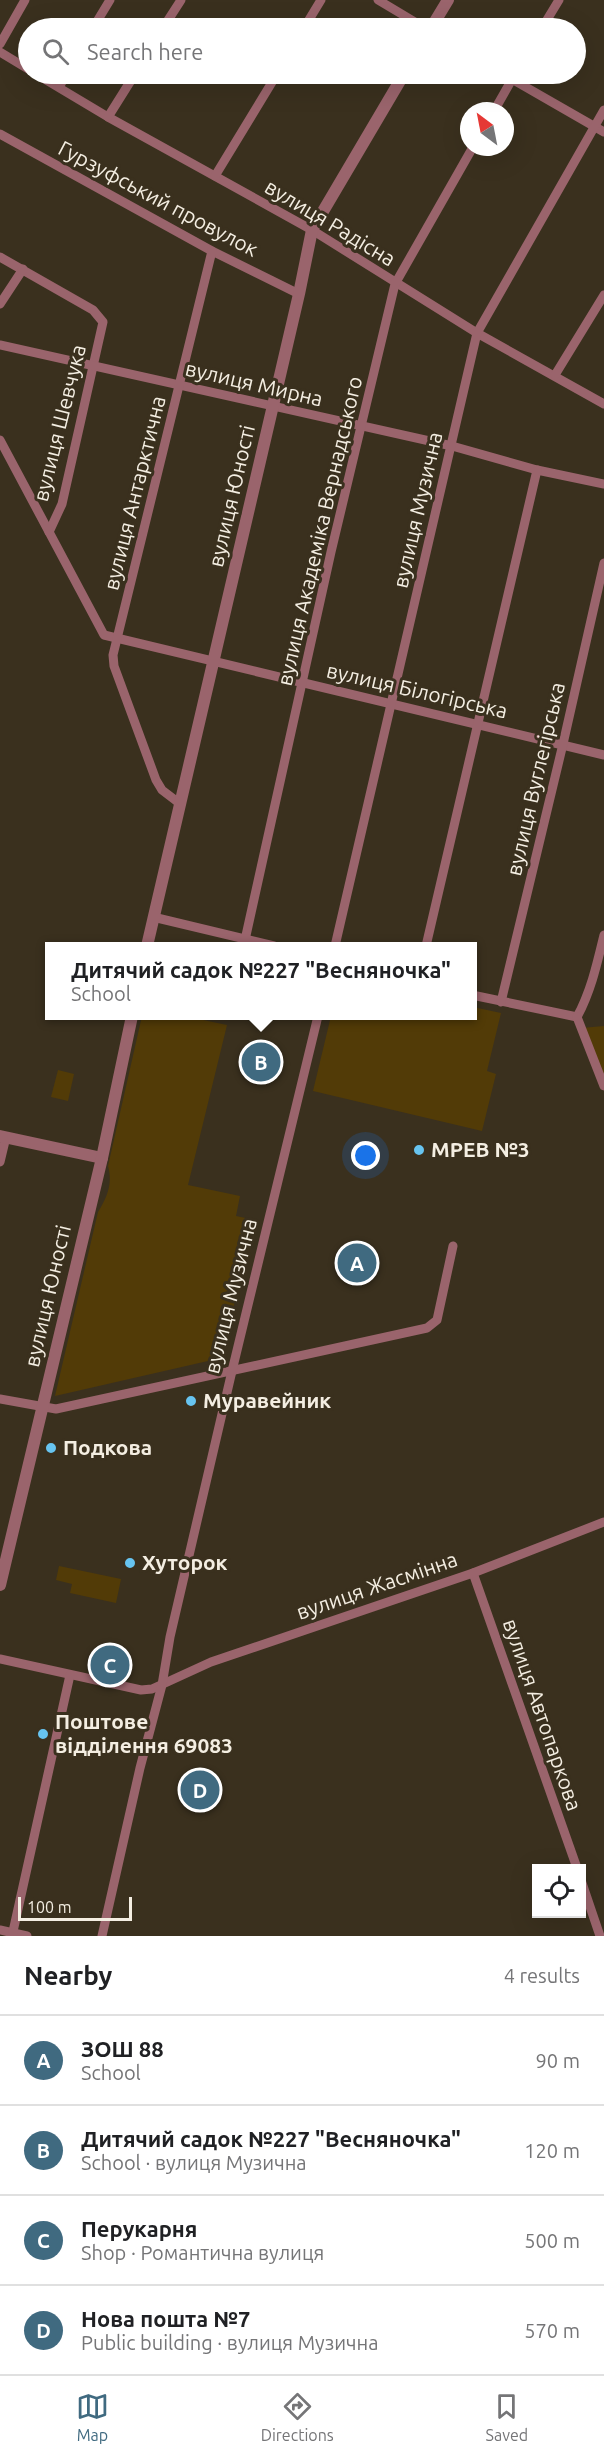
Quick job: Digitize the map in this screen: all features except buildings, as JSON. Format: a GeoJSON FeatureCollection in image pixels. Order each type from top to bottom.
{"type":"FeatureCollection","features":[{"type":"Feature","properties":{"kind":"street"},"geometry":{"type":"LineString","coordinates":[[0,44],[26,0]]}},
{"type":"Feature","properties":{"kind":"street"},"geometry":{"type":"LineString","coordinates":[[99,18],[110,0]]}},
{"type":"Feature","properties":{"kind":"street"},"geometry":{"type":"LineString","coordinates":[[169,18],[181,0]]}},
{"type":"Feature","properties":{"kind":"street"},"geometry":{"type":"LineString","coordinates":[[310,18],[321,0]]}},
{"type":"Feature","properties":{"kind":"street"},"geometry":{"type":"LineString","coordinates":[[378,0],[408,18]]}},
{"type":"Feature","properties":{"kind":"street"},"geometry":{"type":"LineString","coordinates":[[437,18],[448,0]]}},
{"type":"Feature","properties":{"kind":"street"},"geometry":{"type":"LineString","coordinates":[[548,18],[559,0]]}},
{"type":"Feature","properties":{"kind":"street"},"geometry":{"type":"LineString","coordinates":[[0,52],[18,63]]}},
{"type":"Feature","properties":{"kind":"street","name":"вулиця Радісна"},"geometry":{"type":"LineString","coordinates":[[54,84],[108,117],[312,230],[395,284],[477,333],[604,404]]}},
{"type":"Feature","properties":{"kind":"street"},"geometry":{"type":"LineString","coordinates":[[108,117],[129,84]]}},
{"type":"Feature","properties":{"kind":"street"},"geometry":{"type":"LineString","coordinates":[[215,176],[271,84]]}},
{"type":"Feature","properties":{"kind":"street","name":"вулиця Юності"},"geometry":{"type":"LineString","coordinates":[[148,942],[312,230],[398,84]]}},
{"type":"Feature","properties":{"kind":"street"},"geometry":{"type":"LineString","coordinates":[[499,102],[509,84]]}},
{"type":"Feature","properties":{"kind":"street"},"geometry":{"type":"LineString","coordinates":[[527,84],[604,132]]}},
{"type":"Feature","properties":{"kind":"street","name":"вулиця Музична"},"geometry":{"type":"LineString","coordinates":[[336,942],[477,333],[604,110]]}},
{"type":"Feature","properties":{"kind":"street","name":"Гурзуфський провулок"},"geometry":{"type":"LineString","coordinates":[[0,134],[212,251],[299,294]]}},
{"type":"Feature","properties":{"kind":"street","name":"вулиця Академіка Вернадського"},"geometry":{"type":"LineString","coordinates":[[245,940],[331,552],[363,426],[395,284],[468,156]]}},
{"type":"Feature","properties":{"kind":"street","name":"вулиця Антарктична"},"geometry":{"type":"LineString","coordinates":[[179,803],[162,790],[156,780],[114,666],[113,656],[212,251]]}},
{"type":"Feature","properties":{"kind":"street"},"geometry":{"type":"LineString","coordinates":[[0,257],[23,269],[0,304]]}},
{"type":"Feature","properties":{"kind":"street","name":"вулиця Шевчука"},"geometry":{"type":"LineString","coordinates":[[23,269],[93,310],[103,322],[62,504],[49,532]]}},
{"type":"Feature","properties":{"kind":"street"},"geometry":{"type":"LineString","coordinates":[[555,375],[604,295]]}},
{"type":"Feature","properties":{"kind":"street","name":"вулиця Мирна"},"geometry":{"type":"LineString","coordinates":[[0,345],[452,446],[537,470],[604,484]]}},
{"type":"Feature","properties":{"kind":"street"},"geometry":{"type":"LineString","coordinates":[[0,440],[104,635],[117,639]]}},
{"type":"Feature","properties":{"kind":"street"},"geometry":{"type":"LineString","coordinates":[[427,942],[537,470]]}},
{"type":"Feature","properties":{"kind":"street","name":"вулиця Вуглегірська"},"geometry":{"type":"LineString","coordinates":[[501,1002],[604,564]]}},
{"type":"Feature","properties":{"kind":"street","name":"вулиця Білогірська"},"geometry":{"type":"LineString","coordinates":[[117,639],[604,755]]}},
{"type":"Feature","properties":{"kind":"street"},"geometry":{"type":"LineString","coordinates":[[153,917],[255,942]]}},
{"type":"Feature","properties":{"kind":"street"},"geometry":{"type":"LineString","coordinates":[[604,935],[595,976],[577,1017],[604,1086]]}},
{"type":"Feature","properties":{"kind":"street"},"geometry":{"type":"LineString","coordinates":[[477,996],[577,1017]]}},
{"type":"Feature","properties":{"kind":"street","name":"вулиця Юності"},"geometry":{"type":"LineString","coordinates":[[0,1585],[102,1158],[131,1020]]}},
{"type":"Feature","properties":{"kind":"street","name":"вулиця Музична"},"geometry":{"type":"LineString","coordinates":[[102,1936],[140,1768],[162,1685],[170,1637],[231,1371],[317,1020]]}},
{"type":"Feature","properties":{"kind":"street"},"geometry":{"type":"LineString","coordinates":[[0,1162],[3,1137],[102,1158]]}},
{"type":"Feature","properties":{"kind":"street"},"geometry":{"type":"LineString","coordinates":[[0,1399],[56,1409],[433,1325],[453,1246]]}},
{"type":"Feature","properties":{"kind":"street","name":"вулиця Жасмінна"},"geometry":{"type":"LineString","coordinates":[[0,1659],[141,1690],[162,1685],[212,1662],[473,1573],[604,1522]]}},
{"type":"Feature","properties":{"kind":"street","name":"вулиця Автопаркова"},"geometry":{"type":"LineString","coordinates":[[473,1573],[575,1864]]}},
{"type":"Feature","properties":{"kind":"street"},"geometry":{"type":"LineString","coordinates":[[12,1934],[70,1675]]}},
{"type":"Feature","properties":{"kind":"street"},"geometry":{"type":"LineString","coordinates":[[586,1894],[600,1936]]}},
{"type":"Feature","properties":{"kind":"street"},"geometry":{"type":"LineString","coordinates":[[0,1930],[27,1936]]}},
{"type":"Feature","properties":{"kind":"shaded area"},"geometry":{"type":"Polygon","coordinates":[[[477,1008],[501,1013],[487,1071],[496,1074],[482,1131],[313,1091],[330,1020],[477,1020],[477,1008]]]}},
{"type":"Feature","properties":{"kind":"shaded area"},"geometry":{"type":"Polygon","coordinates":[[[141,1020],[203,1020],[227,1025],[188,1185],[240,1196],[236,1216],[255,1220],[221,1358],[55,1396],[98,1212],[108,1190],[110,1179],[108,1166],[141,1020]]]}},
{"type":"Feature","properties":{"kind":"shaded area"},"geometry":{"type":"Polygon","coordinates":[[[604,1026],[604,1086],[581,1028],[604,1026]]]}},
{"type":"Feature","properties":{"kind":"shaded area"},"geometry":{"type":"Polygon","coordinates":[[[58,1070],[74,1074],[68,1101],[51,1097],[58,1070]]]}},
{"type":"Feature","properties":{"kind":"shaded area"},"geometry":{"type":"Polygon","coordinates":[[[59,1566],[121,1579],[116,1603],[70,1593],[72,1584],[56,1580],[59,1566]]]}},
{"type":"Feature","properties":{"kind":"place","name":"Дитячий садок №227 \"Весняночка\""},"geometry":{"type":"Point","coordinates":[261,1062]}},
{"type":"Feature","properties":{"kind":"place","name":"МРЕВ №3"},"geometry":{"type":"Point","coordinates":[419,1150]}},
{"type":"Feature","properties":{"kind":"place","name":"ЗОШ 88"},"geometry":{"type":"Point","coordinates":[357,1263]}},
{"type":"Feature","properties":{"kind":"place","name":"Муравейник"},"geometry":{"type":"Point","coordinates":[191,1401]}},
{"type":"Feature","properties":{"kind":"place","name":"Подкова"},"geometry":{"type":"Point","coordinates":[51,1448]}},
{"type":"Feature","properties":{"kind":"place","name":"Хуторок"},"geometry":{"type":"Point","coordinates":[130,1563]}},
{"type":"Feature","properties":{"kind":"place","name":"Перукарня"},"geometry":{"type":"Point","coordinates":[110,1665]}},
{"type":"Feature","properties":{"kind":"place","name":"Поштове відділення 69083"},"geometry":{"type":"Point","coordinates":[43,1734]}},
{"type":"Feature","properties":{"kind":"place","name":"Нова пошта №7"},"geometry":{"type":"Point","coordinates":[200,1790]}}]}
